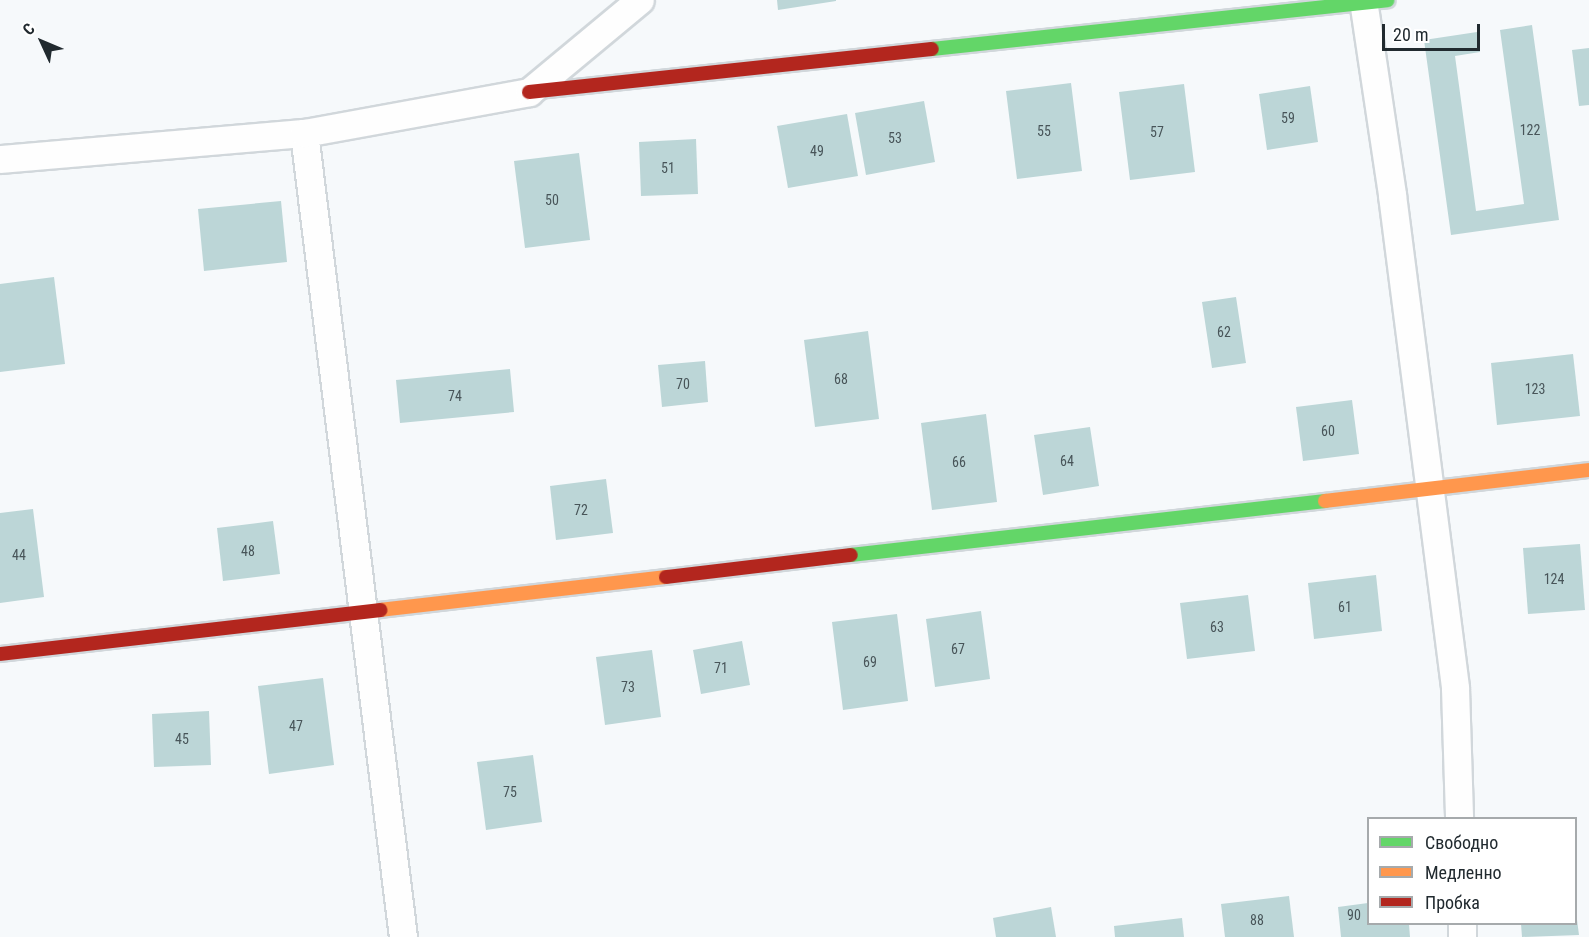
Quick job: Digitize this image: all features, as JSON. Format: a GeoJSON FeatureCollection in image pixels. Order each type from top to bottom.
{"type":"FeatureCollection","features":[{"type":"Feature","properties":{"kind":"street"},"geometry":{"type":"LineString","coordinates":[[530,92],[640,0]]}},
{"type":"Feature","properties":{"kind":"street"},"geometry":{"type":"LineString","coordinates":[[0,159],[304,133],[530,92],[1371,1],[1455,688],[1459,817]]}},
{"type":"Feature","properties":{"kind":"street"},"geometry":{"type":"LineString","coordinates":[[304,133],[403,937]]}},
{"type":"Feature","properties":{"kind":"street"},"geometry":{"type":"LineString","coordinates":[[0,654],[1589,470]]}},
{"type":"Feature","properties":{"kind":"building"},"geometry":{"type":"Polygon","coordinates":[[[777,0],[836,0],[836,1],[778,10],[777,0]]]}},
{"type":"Feature","properties":{"kind":"building"},"geometry":{"type":"Polygon","coordinates":[[[1532,25],[1559,220],[1451,235],[1424,40],[1477,32],[1480,52],[1455,56],[1476,211],[1524,204],[1500,30],[1532,25]]]}},
{"type":"Feature","properties":{"kind":"building"},"geometry":{"type":"Polygon","coordinates":[[[1589,48],[1589,105],[1579,106],[1572,50],[1589,48]]]}},
{"type":"Feature","properties":{"kind":"building"},"geometry":{"type":"Polygon","coordinates":[[[1071,83],[1082,171],[1017,179],[1006,91],[1071,83]]]}},
{"type":"Feature","properties":{"kind":"building"},"geometry":{"type":"Polygon","coordinates":[[[1184,84],[1195,172],[1130,180],[1119,92],[1184,84]]]}},
{"type":"Feature","properties":{"kind":"building"},"geometry":{"type":"Polygon","coordinates":[[[1310,86],[1318,142],[1267,150],[1259,94],[1310,86]]]}},
{"type":"Feature","properties":{"kind":"building"},"geometry":{"type":"Polygon","coordinates":[[[924,101],[935,162],[866,175],[855,113],[924,101]]]}},
{"type":"Feature","properties":{"kind":"building"},"geometry":{"type":"Polygon","coordinates":[[[847,114],[858,176],[788,188],[777,126],[847,114]]]}},
{"type":"Feature","properties":{"kind":"building"},"geometry":{"type":"Polygon","coordinates":[[[696,139],[698,194],[641,196],[639,142],[696,139]]]}},
{"type":"Feature","properties":{"kind":"building"},"geometry":{"type":"Polygon","coordinates":[[[579,153],[590,240],[525,248],[514,161],[579,153]]]}},
{"type":"Feature","properties":{"kind":"building"},"geometry":{"type":"Polygon","coordinates":[[[281,201],[287,262],[204,271],[198,209],[281,201]]]}},
{"type":"Feature","properties":{"kind":"building"},"geometry":{"type":"Polygon","coordinates":[[[54,277],[65,364],[0,372],[0,284],[54,277]]]}},
{"type":"Feature","properties":{"kind":"building"},"geometry":{"type":"Polygon","coordinates":[[[1236,297],[1246,363],[1212,368],[1202,302],[1236,297]]]}},
{"type":"Feature","properties":{"kind":"building"},"geometry":{"type":"Polygon","coordinates":[[[868,331],[879,419],[815,427],[804,340],[868,331]]]}},
{"type":"Feature","properties":{"kind":"building"},"geometry":{"type":"Polygon","coordinates":[[[1573,354],[1580,416],[1497,425],[1491,363],[1573,354]]]}},
{"type":"Feature","properties":{"kind":"building"},"geometry":{"type":"Polygon","coordinates":[[[705,361],[708,402],[662,407],[658,365],[705,361]]]}},
{"type":"Feature","properties":{"kind":"building"},"geometry":{"type":"Polygon","coordinates":[[[510,369],[514,412],[400,423],[396,380],[510,369]]]}},
{"type":"Feature","properties":{"kind":"building"},"geometry":{"type":"Polygon","coordinates":[[[1352,400],[1359,454],[1303,461],[1296,407],[1352,400]]]}},
{"type":"Feature","properties":{"kind":"building"},"geometry":{"type":"Polygon","coordinates":[[[986,414],[997,502],[932,510],[921,423],[986,414]]]}},
{"type":"Feature","properties":{"kind":"building"},"geometry":{"type":"Polygon","coordinates":[[[1090,427],[1099,486],[1043,495],[1034,435],[1090,427]]]}},
{"type":"Feature","properties":{"kind":"building"},"geometry":{"type":"Polygon","coordinates":[[[606,479],[613,533],[556,540],[550,486],[606,479]]]}},
{"type":"Feature","properties":{"kind":"building"},"geometry":{"type":"Polygon","coordinates":[[[33,509],[44,597],[0,603],[0,513],[33,509]]]}},
{"type":"Feature","properties":{"kind":"building"},"geometry":{"type":"Polygon","coordinates":[[[273,521],[280,574],[223,581],[217,528],[273,521]]]}},
{"type":"Feature","properties":{"kind":"building"},"geometry":{"type":"Polygon","coordinates":[[[1580,544],[1585,610],[1528,614],[1523,548],[1580,544]]]}},
{"type":"Feature","properties":{"kind":"building"},"geometry":{"type":"Polygon","coordinates":[[[1376,575],[1382,631],[1314,639],[1308,583],[1376,575]]]}},
{"type":"Feature","properties":{"kind":"building"},"geometry":{"type":"Polygon","coordinates":[[[1248,595],[1255,651],[1187,659],[1180,603],[1248,595]]]}},
{"type":"Feature","properties":{"kind":"building"},"geometry":{"type":"Polygon","coordinates":[[[981,611],[990,679],[935,687],[926,619],[981,611]]]}},
{"type":"Feature","properties":{"kind":"building"},"geometry":{"type":"Polygon","coordinates":[[[897,614],[908,701],[843,710],[832,622],[897,614]]]}},
{"type":"Feature","properties":{"kind":"building"},"geometry":{"type":"Polygon","coordinates":[[[742,641],[750,685],[701,694],[693,650],[742,641]]]}},
{"type":"Feature","properties":{"kind":"building"},"geometry":{"type":"Polygon","coordinates":[[[652,650],[661,717],[605,725],[596,657],[652,650]]]}},
{"type":"Feature","properties":{"kind":"building"},"geometry":{"type":"Polygon","coordinates":[[[323,678],[334,765],[269,774],[258,686],[323,678]]]}},
{"type":"Feature","properties":{"kind":"building"},"geometry":{"type":"Polygon","coordinates":[[[209,711],[211,765],[154,767],[152,714],[209,711]]]}},
{"type":"Feature","properties":{"kind":"building"},"geometry":{"type":"Polygon","coordinates":[[[533,755],[542,822],[486,830],[477,762],[533,755]]]}},
{"type":"Feature","properties":{"kind":"building"},"geometry":{"type":"Polygon","coordinates":[[[1289,896],[1294,937],[1225,937],[1221,904],[1289,896]]]}},
{"type":"Feature","properties":{"kind":"building"},"geometry":{"type":"Polygon","coordinates":[[[1367,903],[1367,925],[1409,925],[1410,937],[1341,937],[1338,907],[1367,903]]]}},
{"type":"Feature","properties":{"kind":"building"},"geometry":{"type":"Polygon","coordinates":[[[1051,907],[1056,937],[996,937],[993,918],[1051,907]]]}},
{"type":"Feature","properties":{"kind":"building"},"geometry":{"type":"Polygon","coordinates":[[[1182,918],[1184,937],[1115,937],[1114,926],[1182,918]]]}},
{"type":"Feature","properties":{"kind":"building"},"geometry":{"type":"Polygon","coordinates":[[[1577,920],[1579,935],[1522,937],[1521,925],[1577,925],[1577,920]]]}},
{"type":"Feature","properties":{"kind":"traffic: fast"},"geometry":{"type":"LineString","coordinates":[[932,49],[1387,0]]}},
{"type":"Feature","properties":{"kind":"traffic: fast"},"geometry":{"type":"LineString","coordinates":[[851,555],[1325,501]]}},
{"type":"Feature","properties":{"kind":"traffic: slow"},"geometry":{"type":"LineString","coordinates":[[1325,501],[1589,470]]}},
{"type":"Feature","properties":{"kind":"traffic: slow"},"geometry":{"type":"LineString","coordinates":[[380,610],[666,577]]}},
{"type":"Feature","properties":{"kind":"traffic: jam"},"geometry":{"type":"LineString","coordinates":[[529,92],[932,49]]}},
{"type":"Feature","properties":{"kind":"traffic: jam"},"geometry":{"type":"LineString","coordinates":[[666,577],[851,555]]}},
{"type":"Feature","properties":{"kind":"traffic: jam"},"geometry":{"type":"LineString","coordinates":[[0,654],[380,610]]}}]}
